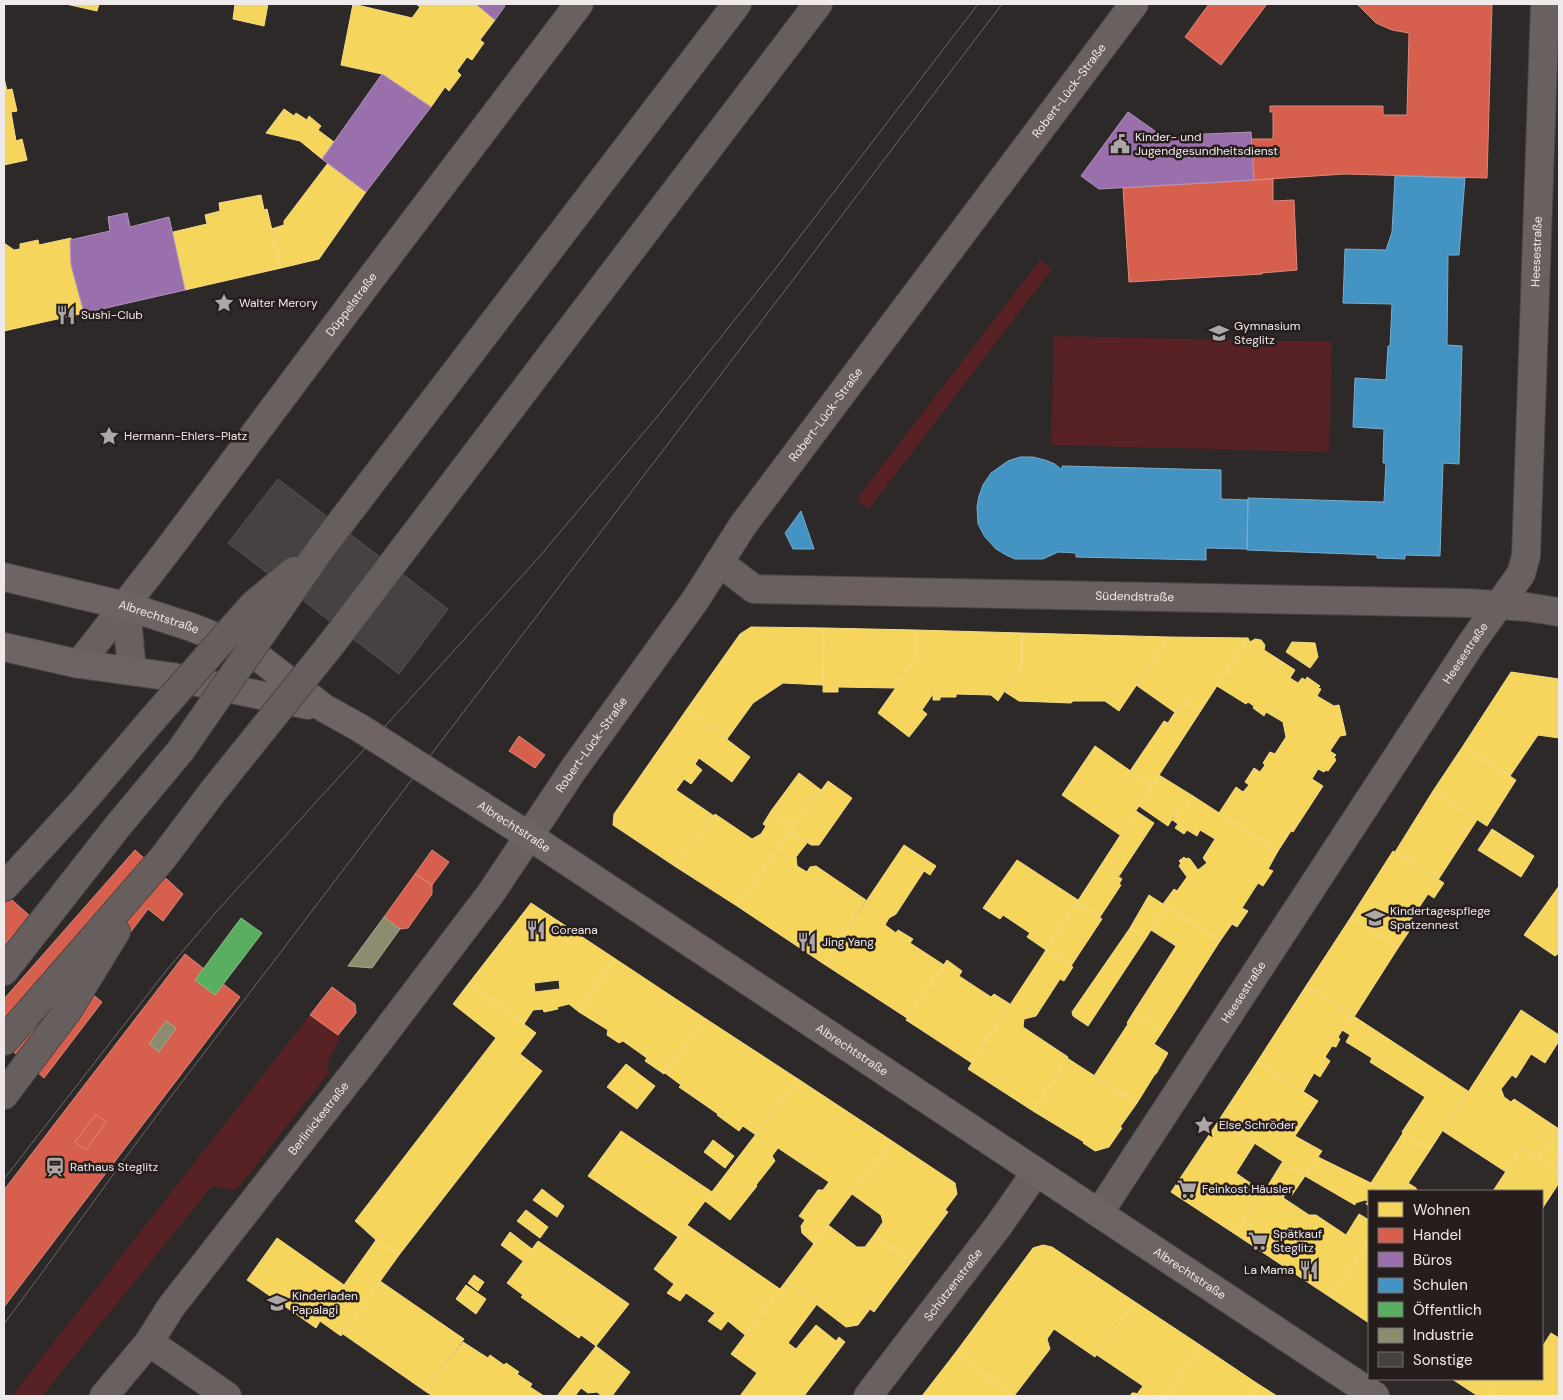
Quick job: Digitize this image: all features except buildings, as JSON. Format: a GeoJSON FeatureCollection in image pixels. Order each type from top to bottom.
{"type":"FeatureCollection","features":[{"type":"Feature","properties":{"kind":"highway"},"geometry":{"type":"LineString","coordinates":[[4,971],[117,827],[181,750],[322,547],[737,4]]}},
{"type":"Feature","properties":{"kind":"highway"},"geometry":{"type":"LineString","coordinates":[[4,1041],[162,859],[214,790],[333,642],[818,4]]}},
{"type":"Feature","properties":{"kind":"highway"},"geometry":{"type":"LineString","coordinates":[[4,887],[82,802],[253,605],[322,547]]}},
{"type":"Feature","properties":{"kind":"highway"},"geometry":{"type":"LineString","coordinates":[[4,1095],[68,1010],[162,859]]}},
{"type":"Feature","properties":{"kind":"main road","name":"Albrechtstraße"},"geometry":{"type":"LineString","coordinates":[[4,577],[126,606],[192,627],[249,650],[324,708],[360,728],[529,836],[1376,1396]]}},
{"type":"Feature","properties":{"kind":"main road","name":"Albrechtstraße"},"geometry":{"type":"LineString","coordinates":[[4,647],[79,664],[173,677],[324,708]]}},
{"type":"Feature","properties":{"kind":"street","name":"Düppelstraße"},"geometry":{"type":"LineString","coordinates":[[79,664],[126,606],[368,281],[579,4]]}},
{"type":"Feature","properties":{"kind":"street","name":"Robert-Lück-Straße"},"geometry":{"type":"LineString","coordinates":[[529,836],[573,770],[696,599],[743,525],[1134,4]]}},
{"type":"Feature","properties":{"kind":"street","name":"Heesestraße"},"geometry":{"type":"LineString","coordinates":[[1099,1213],[1472,641],[1522,574],[1526,556],[1549,202],[1546,4]]}},
{"type":"Feature","properties":{"kind":"street","name":"Südendstraße"},"geometry":{"type":"LineString","coordinates":[[719,562],[754,589],[1500,604],[1559,612]]}},
{"type":"Feature","properties":{"kind":"street"},"geometry":{"type":"LineString","coordinates":[[126,606],[132,670]]}},
{"type":"Feature","properties":{"kind":"street","name":"Berlinickestraße"},"geometry":{"type":"LineString","coordinates":[[104,1396],[149,1342],[171,1307],[377,1044],[491,893],[529,836]]}},
{"type":"Feature","properties":{"kind":"street","name":"Schützenstraße"},"geometry":{"type":"LineString","coordinates":[[868,1396],[999,1225],[1036,1172]]}},
{"type":"Feature","properties":{"kind":"street"},"geometry":{"type":"LineString","coordinates":[[149,1342],[227,1396]]}},
{"type":"Feature","properties":{"kind":"shaded area"},"geometry":{"type":"Polygon","coordinates":[[[1040,260],[1052,269],[869,509],[856,500],[1040,260]]]}},
{"type":"Feature","properties":{"kind":"shaded area"},"geometry":{"type":"Polygon","coordinates":[[[1054,336],[1332,342],[1329,452],[1051,445],[1054,336]]]}},
{"type":"Feature","properties":{"kind":"shaded area"},"geometry":{"type":"Polygon","coordinates":[[[310,1015],[340,1038],[327,1063],[329,1072],[236,1190],[212,1186],[42,1396],[12,1396],[310,1015]]]}},
{"type":"Feature","properties":{"kind":"tram line"},"geometry":{"type":"LineString","coordinates":[[4,1179],[166,971],[217,911],[540,556],[661,412],[772,273],[978,4]]}},
{"type":"Feature","properties":{"kind":"tram line"},"geometry":{"type":"LineString","coordinates":[[4,1324],[166,1103],[1002,4]]}},
{"type":"Feature","properties":{"kind":"place","name":"Kinder- und Jugendgesundheitsdienst"},"geometry":{"type":"Point","coordinates":[1120,144]}},
{"type":"Feature","properties":{"kind":"place","name":"Walter Merory"},"geometry":{"type":"Point","coordinates":[224,303]}},
{"type":"Feature","properties":{"kind":"place","name":"Sushi-Club"},"geometry":{"type":"Point","coordinates":[66,315]}},
{"type":"Feature","properties":{"kind":"place","name":"Gymnasium Steglitz"},"geometry":{"type":"Point","coordinates":[1219,333]}},
{"type":"Feature","properties":{"kind":"place","name":"Hermann-Ehlers-Platz"},"geometry":{"type":"Point","coordinates":[109,436]}},
{"type":"Feature","properties":{"kind":"place","name":"Kindertagespflege Spatzennest"},"geometry":{"type":"Point","coordinates":[1375,918]}},
{"type":"Feature","properties":{"kind":"place","name":"Coreana"},"geometry":{"type":"Point","coordinates":[536,930]}},
{"type":"Feature","properties":{"kind":"place","name":"Jing Yang"},"geometry":{"type":"Point","coordinates":[807,942]}},
{"type":"Feature","properties":{"kind":"place","name":"Else Schröder"},"geometry":{"type":"Point","coordinates":[1204,1125]}},
{"type":"Feature","properties":{"kind":"place","name":"Rathaus Steglitz"},"geometry":{"type":"Point","coordinates":[55,1167]}},
{"type":"Feature","properties":{"kind":"place","name":"Feinkost Häusler"},"geometry":{"type":"Point","coordinates":[1187,1189]}},
{"type":"Feature","properties":{"kind":"place","name":"Spätkauf Steglitz"},"geometry":{"type":"Point","coordinates":[1258,1241]}},
{"type":"Feature","properties":{"kind":"place","name":"La Mama"},"geometry":{"type":"Point","coordinates":[1309,1270]}},
{"type":"Feature","properties":{"kind":"place","name":"Kinderladen Papalagi"},"geometry":{"type":"Point","coordinates":[277,1303]}}]}
